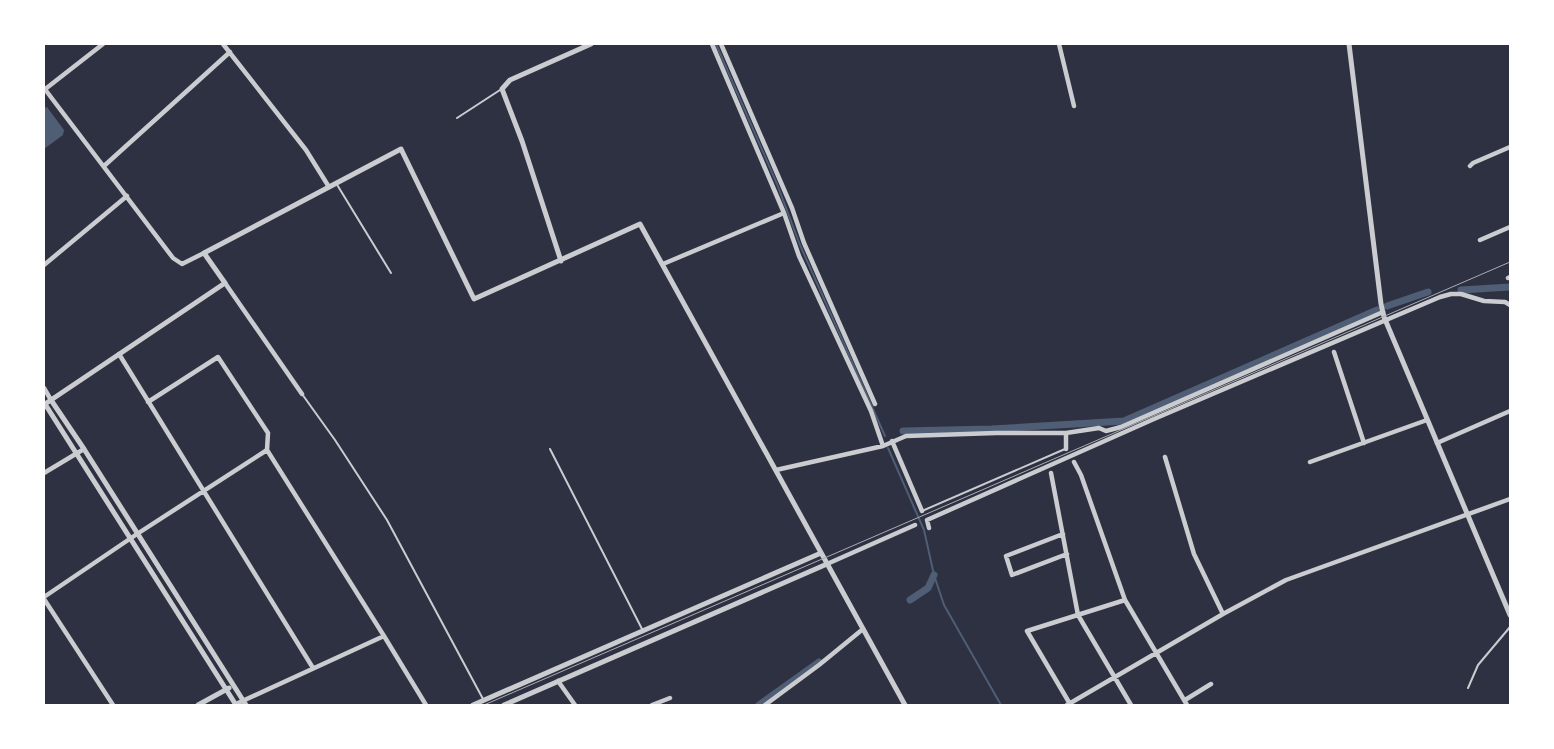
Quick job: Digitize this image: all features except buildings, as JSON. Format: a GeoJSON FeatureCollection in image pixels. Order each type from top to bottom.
{"type":"FeatureCollection","features":[{"type":"Feature","properties":{"kind":"street"},"geometry":{"type":"LineString","coordinates":[[103,44],[44,89],[173,258],[182,264],[401,149],[474,299],[640,224],[905,705]]}},
{"type":"Feature","properties":{"kind":"street"},"geometry":{"type":"LineString","coordinates":[[223,44],[306,150],[329,187]]}},
{"type":"Feature","properties":{"kind":"street"},"geometry":{"type":"LineString","coordinates":[[561,261],[522,141],[502,88],[510,80],[591,44]]}},
{"type":"Feature","properties":{"kind":"street"},"geometry":{"type":"LineString","coordinates":[[712,44],[784,213],[799,256],[871,411],[883,446]]}},
{"type":"Feature","properties":{"kind":"street"},"geometry":{"type":"LineString","coordinates":[[720,44],[792,208],[804,243],[875,404]]}},
{"type":"Feature","properties":{"kind":"street"},"geometry":{"type":"LineString","coordinates":[[1059,44],[1074,106]]}},
{"type":"Feature","properties":{"kind":"street"},"geometry":{"type":"LineString","coordinates":[[1349,44],[1383,312],[1466,514],[1510,615]]}},
{"type":"Feature","properties":{"kind":"street"},"geometry":{"type":"LineString","coordinates":[[104,166],[230,52]]}},
{"type":"Feature","properties":{"kind":"street"},"geometry":{"type":"LineString","coordinates":[[1470,166],[1510,147]]}},
{"type":"Feature","properties":{"kind":"street"},"geometry":{"type":"LineString","coordinates":[[44,265],[127,196]]}},
{"type":"Feature","properties":{"kind":"street"},"geometry":{"type":"LineString","coordinates":[[663,264],[784,213]]}},
{"type":"Feature","properties":{"kind":"street"},"geometry":{"type":"LineString","coordinates":[[1480,240],[1510,226]]}},
{"type":"Feature","properties":{"kind":"street"},"geometry":{"type":"LineString","coordinates":[[204,253],[302,394]]}},
{"type":"Feature","properties":{"kind":"street"},"geometry":{"type":"LineString","coordinates":[[225,283],[52,400],[44,403],[236,705],[244,703],[313,668],[384,636]]}},
{"type":"Feature","properties":{"kind":"street"},"geometry":{"type":"LineString","coordinates":[[929,528],[927,520],[1440,297],[1461,294],[1484,301],[1505,302],[1510,305]]}},
{"type":"Feature","properties":{"kind":"street"},"geometry":{"type":"LineString","coordinates":[[776,470],[883,446],[906,436],[1066,433],[1099,428],[1106,431],[1121,427],[1383,312]]}},
{"type":"Feature","properties":{"kind":"street"},"geometry":{"type":"LineString","coordinates":[[1334,352],[1364,443]]}},
{"type":"Feature","properties":{"kind":"street"},"geometry":{"type":"LineString","coordinates":[[119,354],[313,668]]}},
{"type":"Feature","properties":{"kind":"street"},"geometry":{"type":"LineString","coordinates":[[148,402],[218,357],[268,433],[267,450],[426,705]]}},
{"type":"Feature","properties":{"kind":"street"},"geometry":{"type":"LineString","coordinates":[[44,388],[244,703]]}},
{"type":"Feature","properties":{"kind":"street"},"geometry":{"type":"LineString","coordinates":[[1437,443],[1510,411]]}},
{"type":"Feature","properties":{"kind":"street"},"geometry":{"type":"LineString","coordinates":[[1310,462],[1427,420]]}},
{"type":"Feature","properties":{"kind":"street"},"geometry":{"type":"LineString","coordinates":[[1066,433],[1066,449]]}},
{"type":"Feature","properties":{"kind":"street"},"geometry":{"type":"LineString","coordinates":[[892,441],[922,511]]}},
{"type":"Feature","properties":{"kind":"street"},"geometry":{"type":"LineString","coordinates":[[44,473],[84,449]]}},
{"type":"Feature","properties":{"kind":"street"},"geometry":{"type":"LineString","coordinates":[[113,705],[44,598],[130,538],[267,450]]}},
{"type":"Feature","properties":{"kind":"street"},"geometry":{"type":"LineString","coordinates":[[1165,457],[1194,554],[1224,614]]}},
{"type":"Feature","properties":{"kind":"street"},"geometry":{"type":"LineString","coordinates":[[1074,462],[1081,475],[1125,600],[1187,705]]}},
{"type":"Feature","properties":{"kind":"street"},"geometry":{"type":"LineString","coordinates":[[1051,473],[1078,615],[1131,705]]}},
{"type":"Feature","properties":{"kind":"street"},"geometry":{"type":"LineString","coordinates":[[1125,600],[1027,631],[1069,705],[1114,676],[1286,580],[1510,499]]}},
{"type":"Feature","properties":{"kind":"street"},"geometry":{"type":"LineString","coordinates":[[504,705],[915,525]]}},
{"type":"Feature","properties":{"kind":"street"},"geometry":{"type":"LineString","coordinates":[[1063,534],[1006,556],[1012,575],[1067,554]]}},
{"type":"Feature","properties":{"kind":"street"},"geometry":{"type":"LineString","coordinates":[[473,705],[822,553]]}},
{"type":"Feature","properties":{"kind":"street"},"geometry":{"type":"LineString","coordinates":[[179,614],[186,611]]}},
{"type":"Feature","properties":{"kind":"street"},"geometry":{"type":"LineString","coordinates":[[766,705],[863,629]]}},
{"type":"Feature","properties":{"kind":"street"},"geometry":{"type":"LineString","coordinates":[[558,681],[575,705]]}},
{"type":"Feature","properties":{"kind":"street"},"geometry":{"type":"LineString","coordinates":[[1185,700],[1211,684]]}},
{"type":"Feature","properties":{"kind":"street"},"geometry":{"type":"LineString","coordinates":[[198,705],[233,686]]}},
{"type":"Feature","properties":{"kind":"street"},"geometry":{"type":"LineString","coordinates":[[652,705],[670,698]]}},
{"type":"Feature","properties":{"kind":"lane"},"geometry":{"type":"LineString","coordinates":[[457,118],[502,88]]}},
{"type":"Feature","properties":{"kind":"lane"},"geometry":{"type":"LineString","coordinates":[[336,183],[391,273]]}},
{"type":"Feature","properties":{"kind":"lane"},"geometry":{"type":"LineString","coordinates":[[302,394],[335,440],[387,520],[484,700]]}},
{"type":"Feature","properties":{"kind":"lane"},"geometry":{"type":"LineString","coordinates":[[550,449],[643,632]]}},
{"type":"Feature","properties":{"kind":"lane"},"geometry":{"type":"LineString","coordinates":[[922,511],[1066,449]]}},
{"type":"Feature","properties":{"kind":"lane"},"geometry":{"type":"LineString","coordinates":[[1468,688],[1478,665],[1510,627]]}},
{"type":"Feature","properties":{"kind":"water"},"geometry":{"type":"Polygon","coordinates":[[[47,107],[64,130],[63,135],[44,149],[44,108],[47,107]]]}},
{"type":"Feature","properties":{"kind":"waterway"},"geometry":{"type":"LineString","coordinates":[[716,44],[777,184],[800,245],[885,436]]}},
{"type":"Feature","properties":{"kind":"waterway"},"geometry":{"type":"LineString","coordinates":[[1461,290],[1510,287]]}},
{"type":"Feature","properties":{"kind":"waterway"},"geometry":{"type":"LineString","coordinates":[[1387,306],[1428,292]]}},
{"type":"Feature","properties":{"kind":"waterway"},"geometry":{"type":"LineString","coordinates":[[903,431],[992,429],[1124,421],[1377,310]]}},
{"type":"Feature","properties":{"kind":"waterway"},"geometry":{"type":"LineString","coordinates":[[888,448],[924,530],[934,575],[944,605],[1001,705]]}},
{"type":"Feature","properties":{"kind":"waterway"},"geometry":{"type":"LineString","coordinates":[[910,600],[928,588],[934,575]]}},
{"type":"Feature","properties":{"kind":"waterway"},"geometry":{"type":"LineString","coordinates":[[759,705],[819,662]]}},
{"type":"Feature","properties":{"kind":"tram line"},"geometry":{"type":"LineString","coordinates":[[484,705],[1510,262]]}}]}
